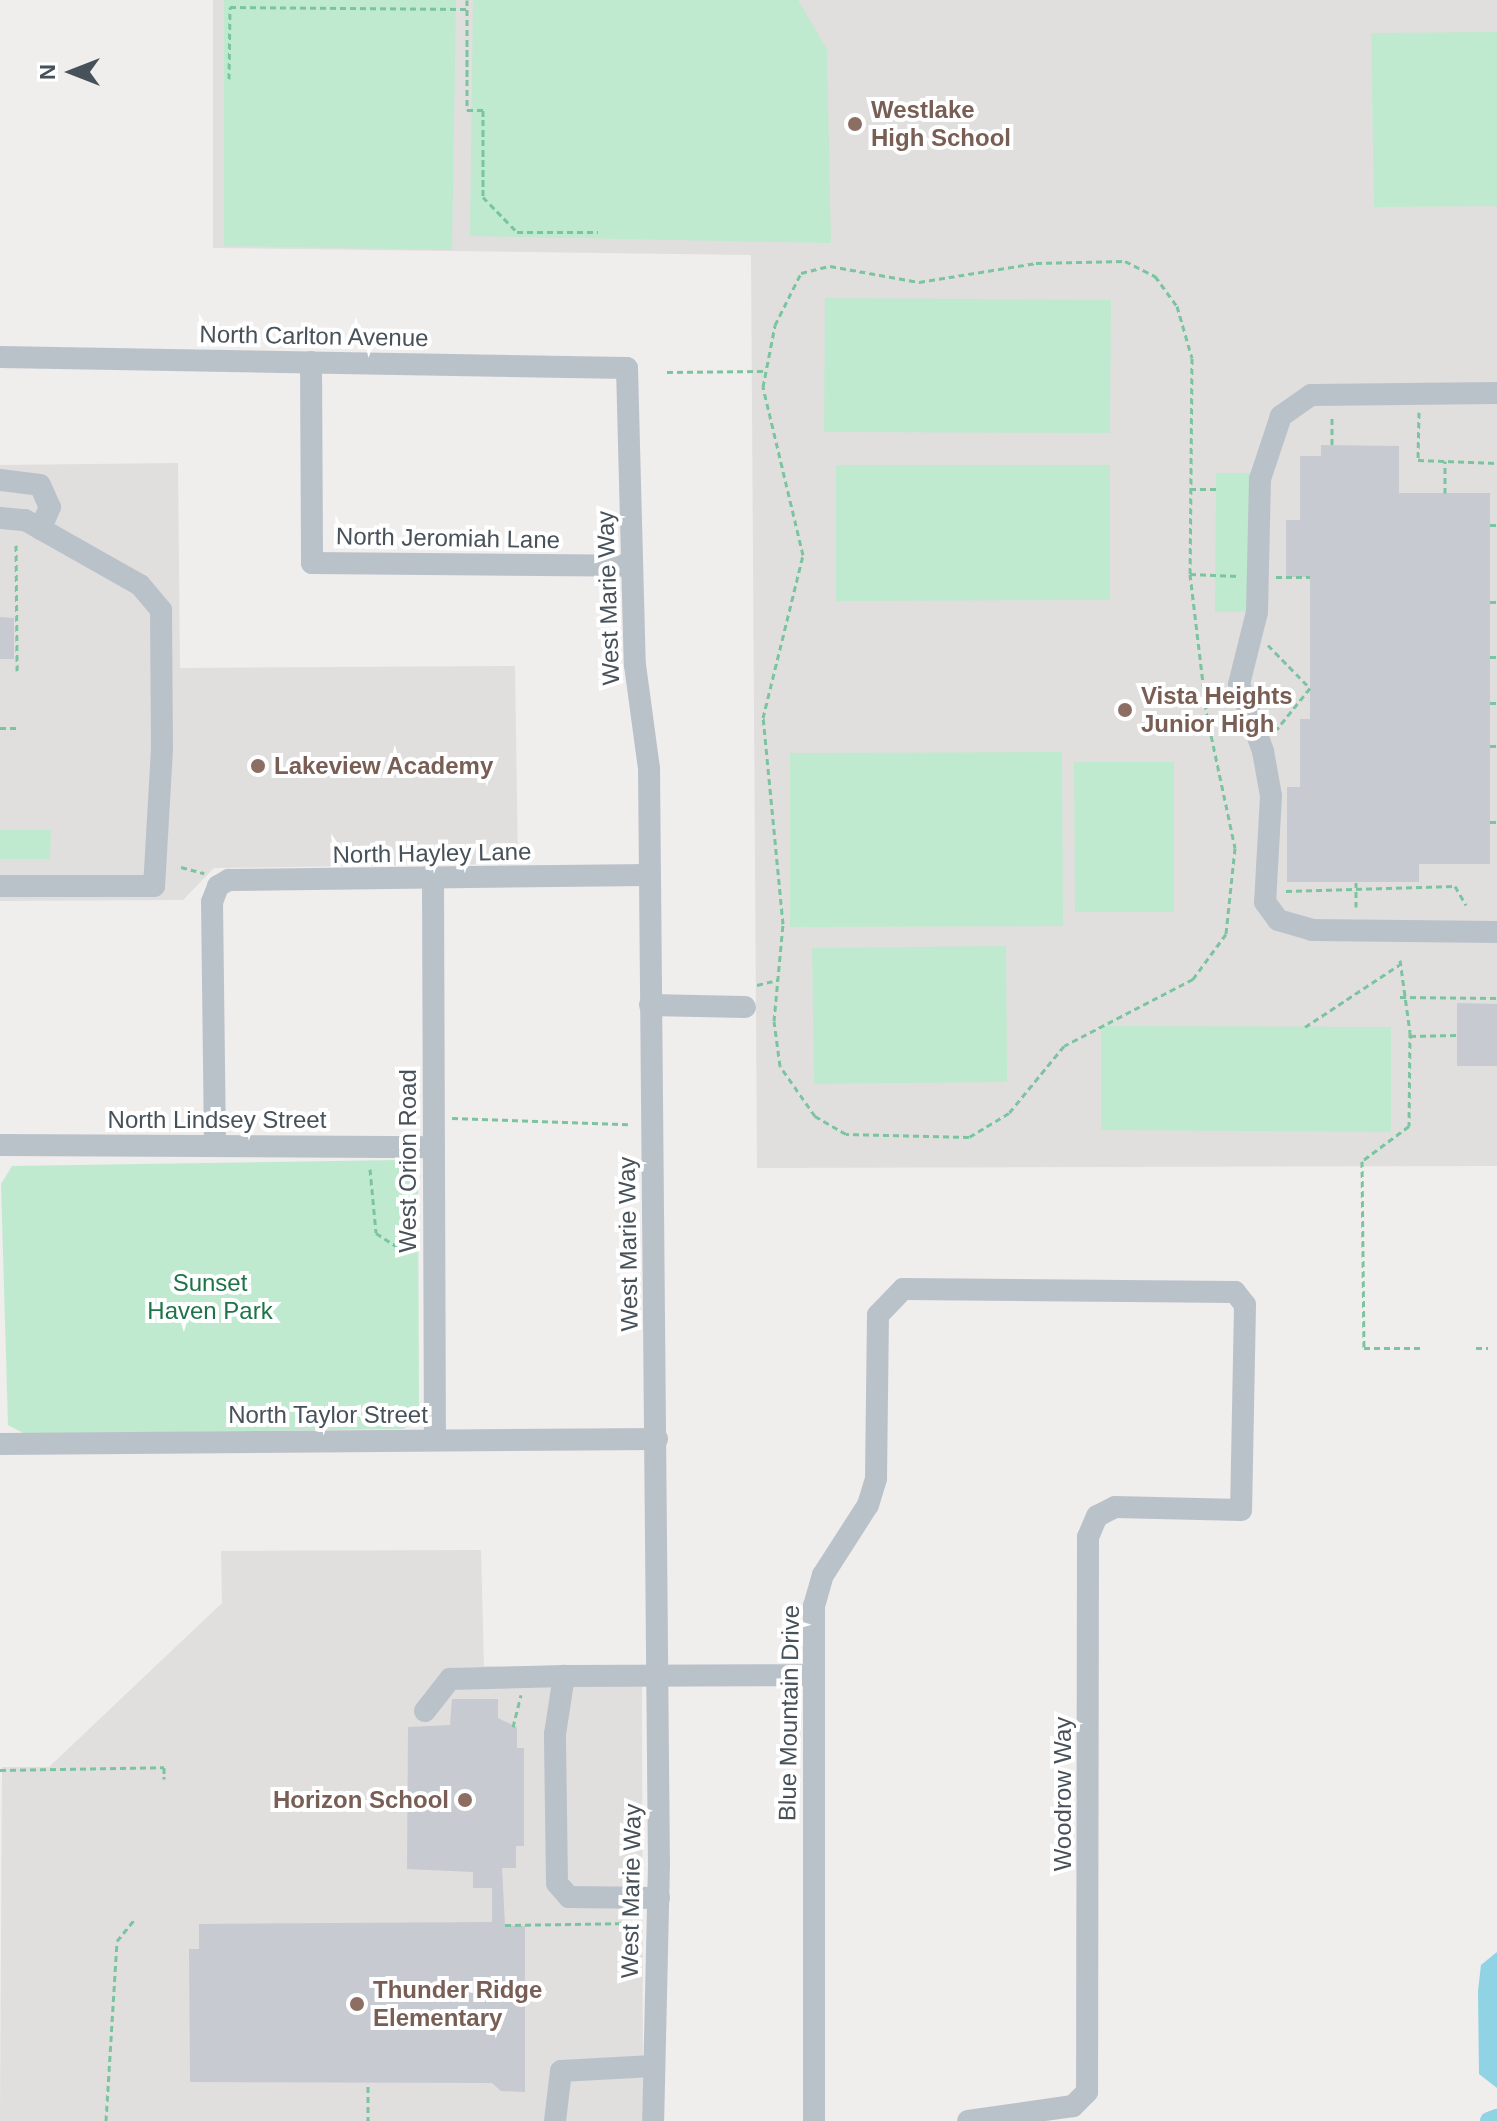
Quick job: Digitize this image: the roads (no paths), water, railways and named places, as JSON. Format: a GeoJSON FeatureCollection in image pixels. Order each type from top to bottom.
{"type":"FeatureCollection","features":[{"type":"Feature","properties":{"kind":"street","name":"North Carlton Avenue"},"geometry":{"type":"LineString","coordinates":[[0,357],[627,368]]}},
{"type":"Feature","properties":{"kind":"street","name":"North Jeromiah Lane"},"geometry":{"type":"LineString","coordinates":[[311,362],[312,563],[632,566]]}},
{"type":"Feature","properties":{"kind":"street","name":"West Marie Way"},"geometry":{"type":"LineString","coordinates":[[627,368],[637,688],[649,768],[659,1898],[653,2121]]}},
{"type":"Feature","properties":{"kind":"street"},"geometry":{"type":"LineString","coordinates":[[1497,393],[1311,395],[1281,416],[1260,479],[1267,578],[1239,684],[1262,748],[1271,796],[1265,902],[1278,920],[1312,930],[1497,932]]}},
{"type":"Feature","properties":{"kind":"street"},"geometry":{"type":"LineString","coordinates":[[0,480],[40,485],[50,507],[40,529]]}},
{"type":"Feature","properties":{"kind":"street"},"geometry":{"type":"LineString","coordinates":[[0,518],[40,529],[140,585],[161,610],[157,871],[154,886],[0,886]]}},
{"type":"Feature","properties":{"kind":"street","name":"North Hayley Lane"},"geometry":{"type":"LineString","coordinates":[[215,1146],[214,880],[433,881],[648,875]]}},
{"type":"Feature","properties":{"kind":"street","name":"West Orion Road"},"geometry":{"type":"LineString","coordinates":[[433,881],[435,1440]]}},
{"type":"Feature","properties":{"kind":"street"},"geometry":{"type":"LineString","coordinates":[[650,1005],[745,1007]]}},
{"type":"Feature","properties":{"kind":"street","name":"North Lindsey Street"},"geometry":{"type":"LineString","coordinates":[[0,1145],[434,1147]]}},
{"type":"Feature","properties":{"kind":"street","name":"Blue Mountain Drive"},"geometry":{"type":"LineString","coordinates":[[814,2121],[814,1606],[823,1575],[868,1505],[876,1478],[878,1315],[888,1298],[903,1289],[1219,1289],[1240,1297]]}},
{"type":"Feature","properties":{"kind":"street","name":"Woodrow Way"},"geometry":{"type":"LineString","coordinates":[[968,2121],[1073,2106],[1087,2092],[1088,1537],[1097,1516],[1115,1507],[1241,1510],[1240,1297]]}},
{"type":"Feature","properties":{"kind":"street","name":"North Taylor Street"},"geometry":{"type":"LineString","coordinates":[[0,1444],[657,1439]]}},
{"type":"Feature","properties":{"kind":"street"},"geometry":{"type":"LineString","coordinates":[[425,1711],[450,1679],[813,1675]]}},
{"type":"Feature","properties":{"kind":"street"},"geometry":{"type":"LineString","coordinates":[[564,1676],[555,1748],[557,1883],[569,1897],[659,1898]]}},
{"type":"Feature","properties":{"kind":"street"},"geometry":{"type":"LineString","coordinates":[[555,2121],[561,2071],[653,2066]]}},
{"type":"Feature","properties":{"kind":"water"},"geometry":{"type":"Polygon","coordinates":[[[1497,1952],[1497,2088],[1479,2074],[1478,1991],[1481,1965],[1497,1952]]]}},
{"type":"Feature","properties":{"kind":"waterway"},"geometry":{"type":"LineString","coordinates":[[1489,2121],[1497,2118]]}},
{"type":"Feature","properties":{"kind":"place","name":"Westlake High School"},"geometry":{"type":"Point","coordinates":[855,124]}},
{"type":"Feature","properties":{"kind":"place","name":"Vista Heights Junior High"},"geometry":{"type":"Point","coordinates":[1125,710]}},
{"type":"Feature","properties":{"kind":"place","name":"Lakeview Academy"},"geometry":{"type":"Point","coordinates":[258,766]}},
{"type":"Feature","properties":{"kind":"place","name":"Horizon School"},"geometry":{"type":"Point","coordinates":[465,1800]}},
{"type":"Feature","properties":{"kind":"place","name":"Thunder Ridge Elementary"},"geometry":{"type":"Point","coordinates":[357,2004]}},
{"type":"Feature","properties":{"kind":"park label","name":"Sunset Haven Park"},"geometry":{"type":"Point","coordinates":[210,1297]}}]}
